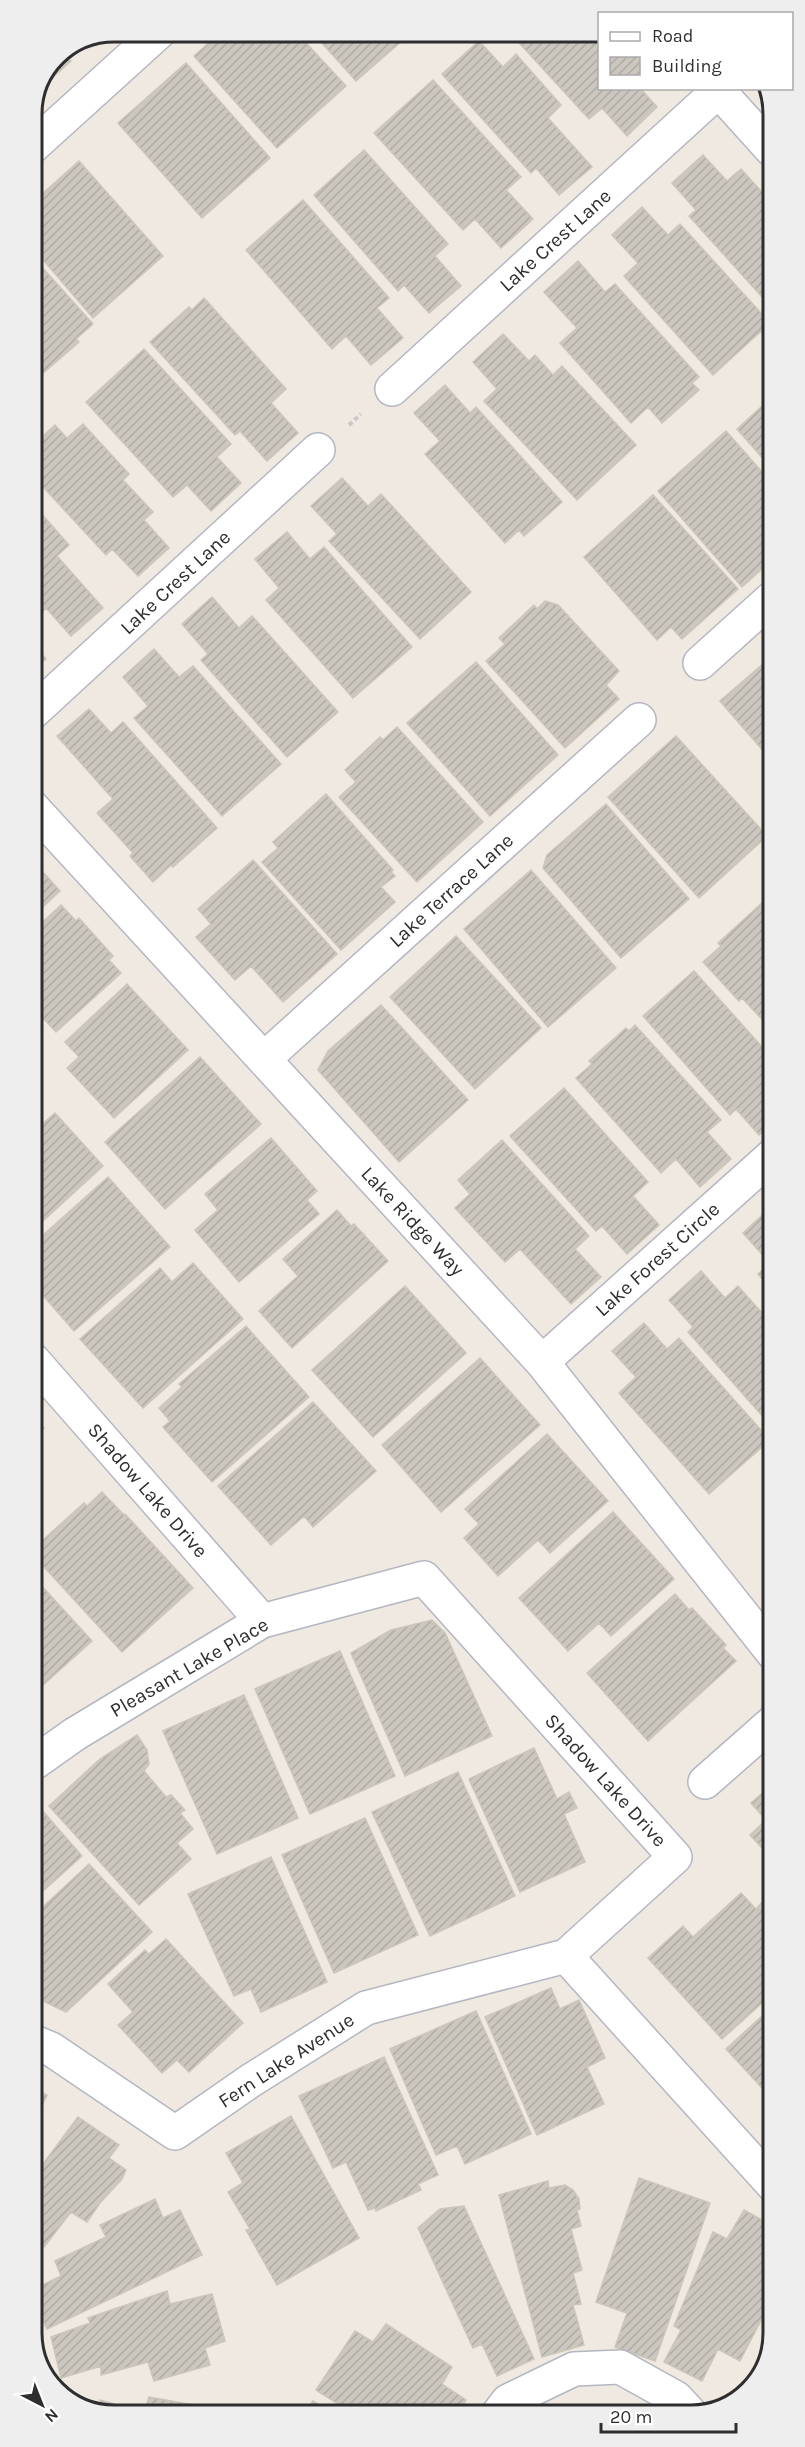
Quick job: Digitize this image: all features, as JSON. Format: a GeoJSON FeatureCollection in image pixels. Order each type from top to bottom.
{"type":"FeatureCollection","features":[{"type":"Feature","properties":{"kind":"street"},"geometry":{"type":"LineString","coordinates":[[42,138],[148,42]]}},
{"type":"Feature","properties":{"kind":"street"},"geometry":{"type":"LineString","coordinates":[[717,90],[763,140]]}},
{"type":"Feature","properties":{"kind":"street","name":"Lake Crest Lane"},"geometry":{"type":"LineString","coordinates":[[392,389],[717,90]]}},
{"type":"Feature","properties":{"kind":"street","name":"Lake Crest Lane"},"geometry":{"type":"LineString","coordinates":[[42,704],[318,450]]}},
{"type":"Feature","properties":{"kind":"street"},"geometry":{"type":"LineString","coordinates":[[700,663],[763,606]]}},
{"type":"Feature","properties":{"kind":"street","name":"Lake Terrace Lane"},"geometry":{"type":"LineString","coordinates":[[264,1059],[639,720]]}},
{"type":"Feature","properties":{"kind":"street","name":"Lake Ridge Way"},"geometry":{"type":"LineString","coordinates":[[42,818],[542,1362],[763,1640]]}},
{"type":"Feature","properties":{"kind":"street","name":"Lake Forest Circle"},"geometry":{"type":"LineString","coordinates":[[542,1362],[763,1164]]}},
{"type":"Feature","properties":{"kind":"street","name":"Shadow Lake Drive"},"geometry":{"type":"LineString","coordinates":[[42,1369],[262,1621]]}},
{"type":"Feature","properties":{"kind":"street","name":"Shadow Lake Drive"},"geometry":{"type":"LineString","coordinates":[[424,1578],[675,1857],[566,1956]]}},
{"type":"Feature","properties":{"kind":"street","name":"Pleasant Lake Place"},"geometry":{"type":"LineString","coordinates":[[42,1757],[75,1734],[262,1621],[424,1578]]}},
{"type":"Feature","properties":{"kind":"street"},"geometry":{"type":"LineString","coordinates":[[705,1782],[763,1731]]}},
{"type":"Feature","properties":{"kind":"street"},"geometry":{"type":"LineString","coordinates":[[566,1956],[763,2174]]}},
{"type":"Feature","properties":{"kind":"street","name":"Fern Lake Avenue"},"geometry":{"type":"LineString","coordinates":[[42,2045],[51,2049],[175,2133],[250,2081],[366,2008],[566,1956]]}},
{"type":"Feature","properties":{"kind":"street"},"geometry":{"type":"LineString","coordinates":[[505,2405],[508,2401],[574,2369],[620,2367],[676,2398],[683,2405]]}},
{"type":"Feature","properties":{"kind":"path"},"geometry":{"type":"LineString","coordinates":[[318,450],[392,389]]}},
{"type":"Feature","properties":{"kind":"building"},"geometry":{"type":"Polygon","coordinates":[[[210,42],[305,42],[346,86],[277,148],[194,56],[210,42]]]}},
{"type":"Feature","properties":{"kind":"building"},"geometry":{"type":"Polygon","coordinates":[[[321,42],[401,42],[356,81],[321,42]]]}},
{"type":"Feature","properties":{"kind":"building"},"geometry":{"type":"Polygon","coordinates":[[[478,42],[503,67],[516,54],[561,105],[548,118],[592,167],[559,195],[536,168],[531,173],[442,74],[478,42]]]}},
{"type":"Feature","properties":{"kind":"building"},"geometry":{"type":"Polygon","coordinates":[[[518,42],[598,42],[598,90],[642,90],[657,107],[627,136],[602,108],[589,119],[518,42]]]}},
{"type":"Feature","properties":{"kind":"building"},"geometry":{"type":"Polygon","coordinates":[[[77,52],[69,59],[71,61],[52,78],[63,63],[77,52]]]}},
{"type":"Feature","properties":{"kind":"building"},"geometry":{"type":"Polygon","coordinates":[[[186,63],[270,158],[202,218],[118,123],[186,63]]]}},
{"type":"Feature","properties":{"kind":"building"},"geometry":{"type":"Polygon","coordinates":[[[433,80],[521,177],[506,190],[533,219],[501,248],[475,219],[463,230],[374,133],[433,80]]]}},
{"type":"Feature","properties":{"kind":"building"},"geometry":{"type":"Polygon","coordinates":[[[364,150],[448,244],[435,256],[461,286],[429,313],[404,285],[398,291],[314,195],[364,150]]]}},
{"type":"Feature","properties":{"kind":"building"},"geometry":{"type":"Polygon","coordinates":[[[703,155],[727,181],[741,169],[763,193],[763,298],[689,216],[696,210],[672,183],[703,155]]]}},
{"type":"Feature","properties":{"kind":"building"},"geometry":{"type":"Polygon","coordinates":[[[79,161],[163,256],[93,318],[42,259],[42,194],[79,161]]]}},
{"type":"Feature","properties":{"kind":"building"},"geometry":{"type":"Polygon","coordinates":[[[303,200],[389,298],[377,308],[403,338],[371,365],[346,336],[332,349],[246,250],[303,200]]]}},
{"type":"Feature","properties":{"kind":"building"},"geometry":{"type":"Polygon","coordinates":[[[642,207],[668,235],[680,224],[763,315],[763,329],[713,375],[624,276],[638,263],[612,235],[642,207]]]}},
{"type":"Feature","properties":{"kind":"building"},"geometry":{"type":"Polygon","coordinates":[[[578,261],[605,292],[615,284],[699,377],[692,383],[699,390],[662,423],[648,407],[631,423],[560,343],[577,328],[544,292],[578,261]]]}},
{"type":"Feature","properties":{"kind":"building"},"geometry":{"type":"Polygon","coordinates":[[[42,267],[93,324],[76,339],[79,342],[42,374],[42,267]]]}},
{"type":"Feature","properties":{"kind":"building"},"geometry":{"type":"Polygon","coordinates":[[[204,298],[286,389],[271,403],[298,433],[267,461],[240,431],[235,435],[150,342],[189,307],[192,310],[204,298]]]}},
{"type":"Feature","properties":{"kind":"building"},"geometry":{"type":"Polygon","coordinates":[[[503,334],[529,361],[535,355],[553,375],[562,366],[636,445],[577,500],[484,401],[497,389],[473,362],[503,334]]]}},
{"type":"Feature","properties":{"kind":"building"},"geometry":{"type":"Polygon","coordinates":[[[144,349],[231,444],[217,457],[241,483],[211,511],[187,485],[173,497],[86,402],[144,349]]]}},
{"type":"Feature","properties":{"kind":"building"},"geometry":{"type":"Polygon","coordinates":[[[445,385],[470,413],[476,407],[562,502],[524,536],[519,530],[505,543],[425,454],[440,441],[414,413],[445,385]]]}},
{"type":"Feature","properties":{"kind":"building"},"geometry":{"type":"Polygon","coordinates":[[[763,405],[763,459],[737,429],[763,405]]]}},
{"type":"Feature","properties":{"kind":"building"},"geometry":{"type":"Polygon","coordinates":[[[83,424],[129,474],[123,480],[153,512],[144,520],[169,548],[138,576],[112,549],[106,555],[42,486],[42,437],[55,425],[67,438],[83,424]]]}},
{"type":"Feature","properties":{"kind":"building"},"geometry":{"type":"Polygon","coordinates":[[[726,431],[763,473],[763,568],[742,587],[658,491],[726,431]]]}},
{"type":"Feature","properties":{"kind":"building"},"geometry":{"type":"Polygon","coordinates":[[[342,478],[368,506],[381,494],[471,592],[420,639],[329,541],[337,534],[311,506],[342,478]]]}},
{"type":"Feature","properties":{"kind":"building"},"geometry":{"type":"Polygon","coordinates":[[[653,495],[738,589],[682,639],[671,627],[657,640],[584,557],[653,495]]]}},
{"type":"Feature","properties":{"kind":"building"},"geometry":{"type":"Polygon","coordinates":[[[42,514],[69,545],[57,556],[103,608],[71,636],[46,608],[42,612],[42,514]]]}},
{"type":"Feature","properties":{"kind":"building"},"geometry":{"type":"Polygon","coordinates":[[[287,532],[310,559],[324,547],[412,647],[353,698],[266,600],[279,588],[255,559],[287,532]]]}},
{"type":"Feature","properties":{"kind":"building"},"geometry":{"type":"Polygon","coordinates":[[[212,597],[239,628],[252,616],[338,712],[287,757],[201,660],[208,654],[182,624],[212,597]]]}},
{"type":"Feature","properties":{"kind":"building"},"geometry":{"type":"Polygon","coordinates":[[[545,601],[558,605],[619,671],[606,685],[619,699],[565,748],[486,661],[505,644],[499,638],[534,605],[537,609],[545,601]]]}},
{"type":"Feature","properties":{"kind":"building"},"geometry":{"type":"Polygon","coordinates":[[[154,649],[179,677],[193,666],[281,764],[222,816],[134,718],[148,706],[123,677],[154,649]]]}},
{"type":"Feature","properties":{"kind":"building"},"geometry":{"type":"Polygon","coordinates":[[[476,662],[558,755],[490,816],[407,723],[476,662]]]}},
{"type":"Feature","properties":{"kind":"building"},"geometry":{"type":"Polygon","coordinates":[[[763,664],[763,751],[720,701],[763,664]]]}},
{"type":"Feature","properties":{"kind":"building"},"geometry":{"type":"Polygon","coordinates":[[[89,709],[111,733],[123,722],[217,828],[153,882],[130,856],[133,853],[97,813],[113,799],[57,736],[89,709]]]}},
{"type":"Feature","properties":{"kind":"building"},"geometry":{"type":"Polygon","coordinates":[[[397,727],[483,822],[417,882],[339,797],[356,782],[345,770],[380,737],[383,740],[397,727]]]}},
{"type":"Feature","properties":{"kind":"building"},"geometry":{"type":"Polygon","coordinates":[[[676,736],[763,832],[763,840],[699,898],[608,797],[676,736]]]}},
{"type":"Feature","properties":{"kind":"building"},"geometry":{"type":"Polygon","coordinates":[[[326,794],[393,870],[391,872],[395,876],[381,887],[395,902],[341,950],[262,862],[278,848],[273,842],[326,794]]]}},
{"type":"Feature","properties":{"kind":"building"},"geometry":{"type":"Polygon","coordinates":[[[606,804],[689,899],[621,958],[543,868],[547,855],[606,804]]]}},
{"type":"Feature","properties":{"kind":"building"},"geometry":{"type":"Polygon","coordinates":[[[253,860],[337,954],[283,1002],[251,966],[235,980],[196,937],[211,924],[198,909],[253,860]]]}},
{"type":"Feature","properties":{"kind":"building"},"geometry":{"type":"Polygon","coordinates":[[[531,870],[616,968],[548,1027],[464,929],[531,870]]]}},
{"type":"Feature","properties":{"kind":"building"},"geometry":{"type":"Polygon","coordinates":[[[42,871],[60,891],[42,908],[42,871]]]}},
{"type":"Feature","properties":{"kind":"building"},"geometry":{"type":"Polygon","coordinates":[[[763,904],[763,1020],[742,998],[739,1001],[703,962],[721,946],[718,943],[763,904]]]}},
{"type":"Feature","properties":{"kind":"building"},"geometry":{"type":"Polygon","coordinates":[[[61,905],[76,921],[79,918],[113,956],[109,960],[121,973],[56,1032],[44,1019],[42,1021],[42,923],[61,905]]]}},
{"type":"Feature","properties":{"kind":"building"},"geometry":{"type":"Polygon","coordinates":[[[456,936],[541,1028],[475,1089],[390,997],[456,936]]]}},
{"type":"Feature","properties":{"kind":"building"},"geometry":{"type":"Polygon","coordinates":[[[694,971],[763,1048],[763,1131],[759,1135],[736,1109],[730,1115],[643,1016],[694,971]]]}},
{"type":"Feature","properties":{"kind":"building"},"geometry":{"type":"Polygon","coordinates":[[[127,984],[188,1050],[114,1118],[67,1068],[79,1057],[65,1042],[127,984]]]}},
{"type":"Feature","properties":{"kind":"building"},"geometry":{"type":"Polygon","coordinates":[[[381,1005],[468,1100],[399,1162],[318,1070],[328,1051],[381,1005]]]}},
{"type":"Feature","properties":{"kind":"building"},"geometry":{"type":"Polygon","coordinates":[[[635,1025],[721,1120],[707,1132],[731,1159],[700,1187],[676,1159],[661,1173],[576,1078],[592,1064],[589,1061],[626,1028],[629,1031],[635,1025]]]}},
{"type":"Feature","properties":{"kind":"building"},"geometry":{"type":"Polygon","coordinates":[[[200,1057],[261,1124],[165,1209],[105,1142],[200,1057]]]}},
{"type":"Feature","properties":{"kind":"building"},"geometry":{"type":"Polygon","coordinates":[[[564,1088],[648,1182],[633,1196],[659,1225],[627,1254],[602,1226],[596,1231],[510,1136],[564,1088]]]}},
{"type":"Feature","properties":{"kind":"building"},"geometry":{"type":"Polygon","coordinates":[[[55,1113],[103,1166],[42,1222],[42,1124],[55,1113]]]}},
{"type":"Feature","properties":{"kind":"building"},"geometry":{"type":"Polygon","coordinates":[[[271,1138],[317,1191],[307,1200],[319,1214],[239,1282],[195,1230],[218,1210],[205,1194],[271,1138]]]}},
{"type":"Feature","properties":{"kind":"building"},"geometry":{"type":"Polygon","coordinates":[[[502,1140],[589,1236],[575,1249],[601,1277],[571,1304],[520,1249],[505,1262],[455,1208],[470,1194],[458,1180],[502,1140]]]}},
{"type":"Feature","properties":{"kind":"building"},"geometry":{"type":"Polygon","coordinates":[[[108,1177],[170,1247],[74,1331],[42,1294],[42,1236],[108,1177]]]}},
{"type":"Feature","properties":{"kind":"building"},"geometry":{"type":"Polygon","coordinates":[[[337,1210],[351,1226],[354,1224],[388,1261],[292,1348],[259,1311],[298,1276],[283,1259],[337,1210]]]}},
{"type":"Feature","properties":{"kind":"building"},"geometry":{"type":"Polygon","coordinates":[[[763,1214],[763,1255],[743,1233],[763,1214]]]}},
{"type":"Feature","properties":{"kind":"building"},"geometry":{"type":"Polygon","coordinates":[[[193,1263],[243,1319],[143,1408],[80,1339],[160,1268],[172,1282],[193,1263]]]}},
{"type":"Feature","properties":{"kind":"building"},"geometry":{"type":"Polygon","coordinates":[[[763,1269],[763,1280],[758,1274],[763,1269]]]}},
{"type":"Feature","properties":{"kind":"building"},"geometry":{"type":"Polygon","coordinates":[[[701,1271],[725,1298],[738,1286],[763,1314],[763,1417],[688,1332],[693,1327],[669,1300],[701,1271]]]}},
{"type":"Feature","properties":{"kind":"building"},"geometry":{"type":"Polygon","coordinates":[[[405,1286],[466,1353],[373,1437],[312,1370],[405,1286]]]}},
{"type":"Feature","properties":{"kind":"building"},"geometry":{"type":"Polygon","coordinates":[[[644,1323],[667,1349],[679,1338],[763,1432],[763,1446],[709,1494],[619,1393],[636,1377],[612,1351],[644,1323]]]}},
{"type":"Feature","properties":{"kind":"building"},"geometry":{"type":"Polygon","coordinates":[[[246,1326],[309,1397],[212,1482],[163,1427],[170,1421],[159,1408],[182,1387],[179,1384],[246,1326]]]}},
{"type":"Feature","properties":{"kind":"building"},"geometry":{"type":"Polygon","coordinates":[[[480,1358],[540,1425],[441,1512],[382,1445],[480,1358]]]}},
{"type":"Feature","properties":{"kind":"building"},"geometry":{"type":"Polygon","coordinates":[[[313,1402],[376,1471],[313,1527],[304,1516],[271,1545],[218,1486],[313,1402]]]}},
{"type":"Feature","properties":{"kind":"building"},"geometry":{"type":"Polygon","coordinates":[[[547,1434],[608,1501],[550,1553],[538,1540],[498,1576],[464,1538],[479,1524],[465,1509],[547,1434]]]}},
{"type":"Feature","properties":{"kind":"building"},"geometry":{"type":"Polygon","coordinates":[[[102,1492],[193,1588],[122,1652],[42,1565],[42,1541],[84,1503],[87,1506],[102,1492]]]}},
{"type":"Feature","properties":{"kind":"building"},"geometry":{"type":"Polygon","coordinates":[[[613,1512],[674,1579],[611,1636],[599,1623],[568,1651],[519,1598],[613,1512]]]}},
{"type":"Feature","properties":{"kind":"building"},"geometry":{"type":"Polygon","coordinates":[[[42,1586],[92,1641],[42,1686],[42,1586]]]}},
{"type":"Feature","properties":{"kind":"building"},"geometry":{"type":"Polygon","coordinates":[[[675,1594],[689,1610],[692,1608],[726,1645],[723,1648],[736,1661],[648,1741],[587,1673],[675,1594]]]}},
{"type":"Feature","properties":{"kind":"building"},"geometry":{"type":"Polygon","coordinates":[[[432,1620],[445,1633],[492,1736],[405,1776],[351,1653],[391,1630],[432,1620]]]}},
{"type":"Feature","properties":{"kind":"building"},"geometry":{"type":"Polygon","coordinates":[[[340,1651],[395,1776],[310,1814],[255,1689],[340,1651]]]}},
{"type":"Feature","properties":{"kind":"building"},"geometry":{"type":"Polygon","coordinates":[[[244,1695],[298,1818],[217,1854],[163,1731],[244,1695]]]}},
{"type":"Feature","properties":{"kind":"building"},"geometry":{"type":"Polygon","coordinates":[[[137,1735],[147,1750],[149,1764],[144,1771],[166,1797],[171,1795],[185,1810],[180,1813],[193,1829],[177,1843],[191,1859],[139,1905],[49,1806],[100,1759],[137,1735]]]}},
{"type":"Feature","properties":{"kind":"building"},"geometry":{"type":"Polygon","coordinates":[[[534,1748],[557,1799],[569,1792],[577,1808],[564,1814],[585,1862],[520,1892],[469,1779],[534,1748]]]}},
{"type":"Feature","properties":{"kind":"building"},"geometry":{"type":"Polygon","coordinates":[[[458,1772],[515,1896],[430,1936],[372,1812],[458,1772]]]}},
{"type":"Feature","properties":{"kind":"building"},"geometry":{"type":"Polygon","coordinates":[[[763,1793],[763,1817],[751,1803],[763,1793]]]}},
{"type":"Feature","properties":{"kind":"building"},"geometry":{"type":"Polygon","coordinates":[[[42,1810],[82,1856],[42,1892],[42,1810]]]}},
{"type":"Feature","properties":{"kind":"building"},"geometry":{"type":"Polygon","coordinates":[[[365,1818],[418,1935],[334,1973],[282,1855],[365,1818]]]}},
{"type":"Feature","properties":{"kind":"building"},"geometry":{"type":"Polygon","coordinates":[[[763,1823],[763,1849],[750,1835],[763,1823]]]}},
{"type":"Feature","properties":{"kind":"building"},"geometry":{"type":"Polygon","coordinates":[[[271,1857],[327,1982],[261,2012],[251,1989],[234,1996],[188,1894],[271,1857]]]}},
{"type":"Feature","properties":{"kind":"building"},"geometry":{"type":"Polygon","coordinates":[[[89,1864],[152,1932],[66,2012],[42,1999],[42,1908],[89,1864]]]}},
{"type":"Feature","properties":{"kind":"building"},"geometry":{"type":"Polygon","coordinates":[[[741,1893],[756,1909],[763,1901],[763,2002],[722,2039],[648,1958],[683,1926],[693,1937],[741,1893]]]}},
{"type":"Feature","properties":{"kind":"building"},"geometry":{"type":"Polygon","coordinates":[[[166,1939],[243,2023],[189,2072],[177,2060],[162,2073],[118,2025],[133,2012],[108,1984],[145,1950],[149,1954],[166,1939]]]}},
{"type":"Feature","properties":{"kind":"building"},"geometry":{"type":"Polygon","coordinates":[[[551,1988],[560,2009],[579,2000],[605,2058],[587,2067],[604,2104],[537,2135],[485,2017],[551,1988]]]}},
{"type":"Feature","properties":{"kind":"building"},"geometry":{"type":"Polygon","coordinates":[[[476,2011],[531,2134],[465,2164],[457,2146],[436,2155],[390,2049],[476,2011]]]}},
{"type":"Feature","properties":{"kind":"building"},"geometry":{"type":"Polygon","coordinates":[[[763,2015],[763,2089],[726,2049],[763,2015]]]}},
{"type":"Feature","properties":{"kind":"building"},"geometry":{"type":"Polygon","coordinates":[[[384,2057],[438,2175],[418,2184],[421,2190],[376,2211],[375,2208],[368,2210],[346,2162],[333,2168],[299,2096],[384,2057]]]}},
{"type":"Feature","properties":{"kind":"building"},"geometry":{"type":"Polygon","coordinates":[[[42,2093],[47,2095],[42,2105],[42,2093]]]}},
{"type":"Feature","properties":{"kind":"building"},"geometry":{"type":"Polygon","coordinates":[[[291,2116],[359,2238],[277,2285],[246,2230],[250,2229],[228,2192],[243,2183],[226,2153],[291,2116]]]}},
{"type":"Feature","properties":{"kind":"building"},"geometry":{"type":"Polygon","coordinates":[[[78,2117],[119,2145],[109,2158],[126,2170],[122,2179],[100,2203],[87,2222],[71,2212],[44,2247],[42,2246],[42,2165],[78,2117]]]}},
{"type":"Feature","properties":{"kind":"building"},"geometry":{"type":"Polygon","coordinates":[[[639,2178],[710,2203],[655,2361],[615,2347],[627,2313],[596,2302],[639,2178]]]}},
{"type":"Feature","properties":{"kind":"building"},"geometry":{"type":"Polygon","coordinates":[[[548,2181],[549,2188],[565,2185],[573,2190],[579,2199],[580,2209],[577,2210],[581,2226],[571,2229],[582,2270],[573,2273],[581,2304],[573,2305],[584,2345],[542,2357],[499,2195],[548,2181]]]}},
{"type":"Feature","properties":{"kind":"building"},"geometry":{"type":"Polygon","coordinates":[[[155,2199],[163,2218],[180,2210],[202,2255],[47,2329],[42,2319],[42,2285],[61,2276],[55,2261],[106,2237],[100,2225],[155,2199]]]}},
{"type":"Feature","properties":{"kind":"building"},"geometry":{"type":"Polygon","coordinates":[[[464,2206],[534,2359],[497,2376],[482,2344],[473,2348],[418,2228],[440,2209],[464,2206]]]}},
{"type":"Feature","properties":{"kind":"building"},"geometry":{"type":"Polygon","coordinates":[[[744,2210],[763,2220],[763,2316],[740,2361],[718,2349],[702,2381],[664,2362],[681,2330],[674,2326],[713,2232],[727,2239],[744,2210]]]}},
{"type":"Feature","properties":{"kind":"building"},"geometry":{"type":"Polygon","coordinates":[[[167,2291],[170,2304],[212,2294],[225,2341],[205,2348],[210,2365],[154,2381],[148,2362],[101,2375],[101,2366],[71,2375],[60,2375],[51,2337],[90,2323],[88,2318],[167,2291]]]}},
{"type":"Feature","properties":{"kind":"building"},"geometry":{"type":"Polygon","coordinates":[[[386,2324],[452,2367],[442,2384],[466,2400],[463,2405],[340,2405],[316,2390],[355,2331],[373,2342],[386,2324]]]}},
{"type":"Feature","properties":{"kind":"building"},"geometry":{"type":"Polygon","coordinates":[[[149,2397],[194,2405],[146,2405],[149,2397]]]}},
{"type":"Feature","properties":{"kind":"building"},"geometry":{"type":"Polygon","coordinates":[[[100,2400],[118,2405],[100,2404],[100,2400]]]}}]}
